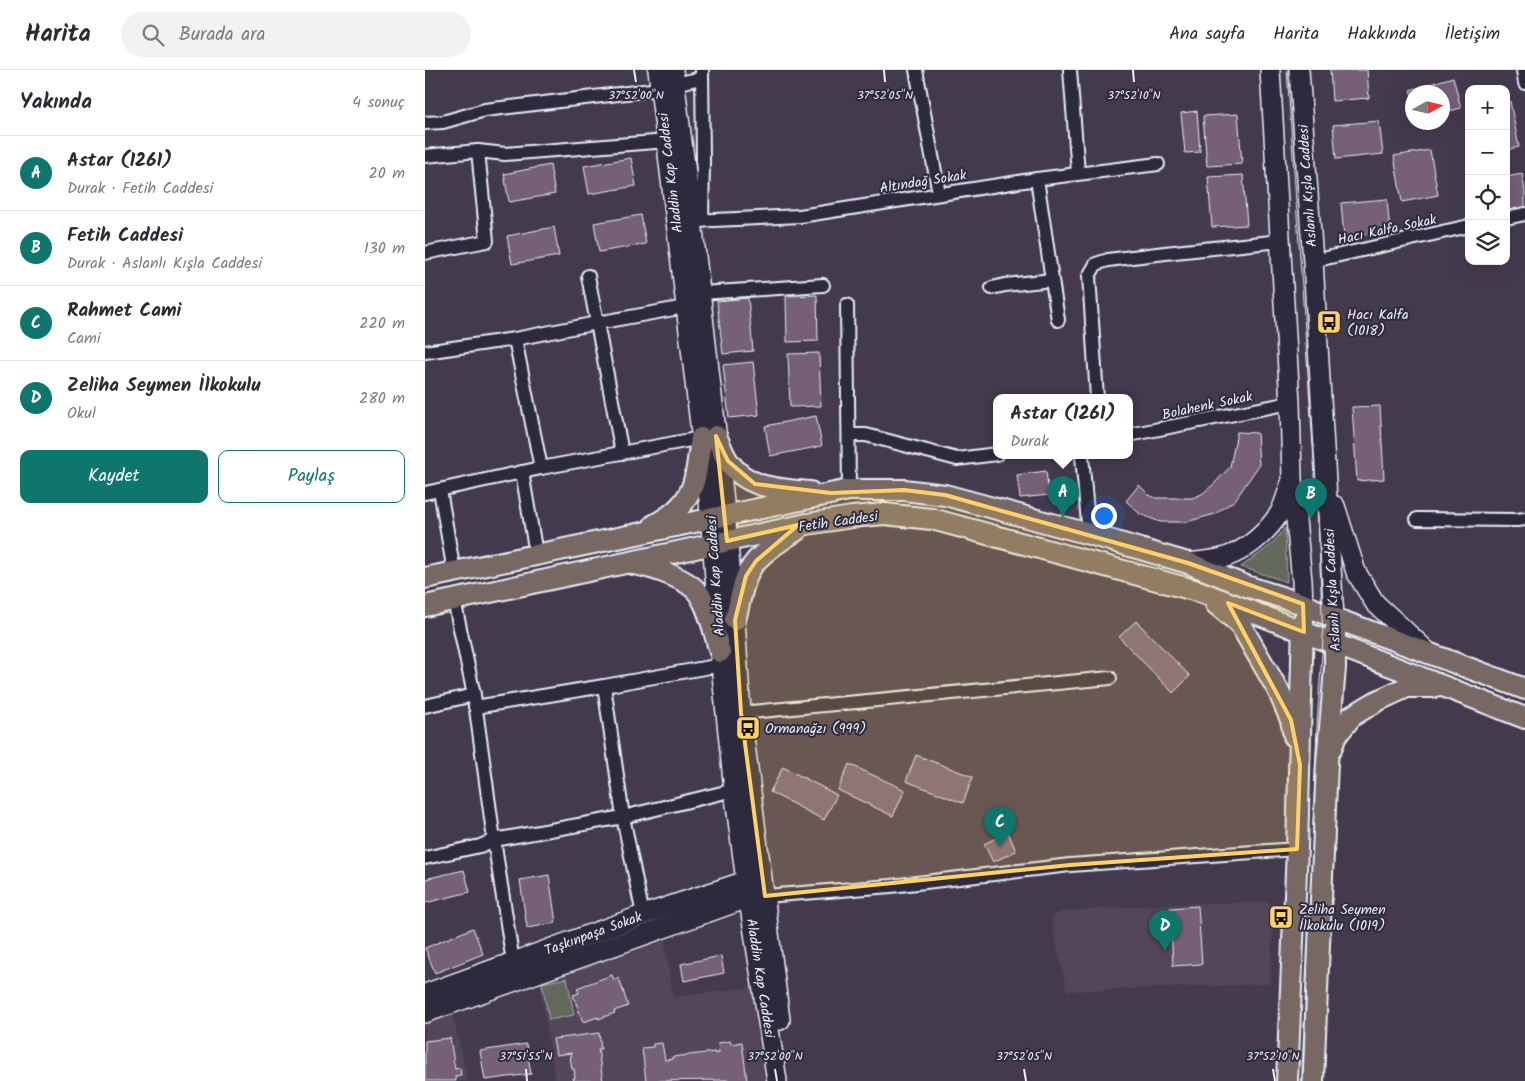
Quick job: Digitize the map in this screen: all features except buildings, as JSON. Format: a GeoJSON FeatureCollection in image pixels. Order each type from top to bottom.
{"type":"FeatureCollection","features":[{"type":"Feature","properties":{"kind":"main road"},"geometry":{"type":"LineString","coordinates":[[709,437],[741,475],[755,484],[773,488],[840,492]]}},
{"type":"Feature","properties":{"kind":"main road"},"geometry":{"type":"LineString","coordinates":[[638,534],[675,513],[688,498],[709,437]]}},
{"type":"Feature","properties":{"kind":"main road","name":"Fetih Caddesi"},"geometry":{"type":"LineString","coordinates":[[425,578],[840,492],[904,490],[945,495],[1187,562],[1246,586],[1303,604],[1334,618],[1525,689]]}},
{"type":"Feature","properties":{"kind":"main road","name":"Fetih Caddesi"},"geometry":{"type":"LineString","coordinates":[[425,606],[807,524],[884,514],[932,519],[1201,592],[1525,718]]}},
{"type":"Feature","properties":{"kind":"main road"},"geometry":{"type":"LineString","coordinates":[[735,620],[746,576],[756,561],[779,541],[807,524]]}},
{"type":"Feature","properties":{"kind":"main road"},"geometry":{"type":"LineString","coordinates":[[626,563],[660,570],[698,592],[707,610],[720,658]]}},
{"type":"Feature","properties":{"kind":"main road"},"geometry":{"type":"LineString","coordinates":[[1201,592],[1240,624],[1262,660],[1291,720],[1300,765]]}},
{"type":"Feature","properties":{"kind":"main road"},"geometry":{"type":"LineString","coordinates":[[1287,1081],[1300,765],[1304,632],[1303,604]]}},
{"type":"Feature","properties":{"kind":"main road","name":"Aslanlı Kışla Caddesi"},"geometry":{"type":"LineString","coordinates":[[1313,1081],[1327,763],[1335,668],[1334,618]]}},
{"type":"Feature","properties":{"kind":"main road"},"geometry":{"type":"LineString","coordinates":[[1327,763],[1336,736],[1352,716],[1377,701],[1407,687],[1444,687]]}},
{"type":"Feature","properties":{"kind":"street","name":"Aladdin Kap Caddesi"},"geometry":{"type":"LineString","coordinates":[[658,70],[669,81],[697,221],[709,437],[720,542],[720,658],[734,790],[755,889],[789,1081]]}},
{"type":"Feature","properties":{"kind":"street"},"geometry":{"type":"LineString","coordinates":[[916,70],[939,193]]}},
{"type":"Feature","properties":{"kind":"street"},"geometry":{"type":"LineString","coordinates":[[1070,70],[1077,173]]}},
{"type":"Feature","properties":{"kind":"street"},"geometry":{"type":"LineString","coordinates":[[1270,70],[1290,402],[1292,479],[1303,604]]}},
{"type":"Feature","properties":{"kind":"street","name":"Aslanlı Kışla Caddesi"},"geometry":{"type":"LineString","coordinates":[[1299,70],[1313,261],[1334,618]]}},
{"type":"Feature","properties":{"kind":"street"},"geometry":{"type":"LineString","coordinates":[[1523,70],[1525,83]]}},
{"type":"Feature","properties":{"kind":"street"},"geometry":{"type":"LineString","coordinates":[[425,123],[443,122],[485,110],[669,81],[702,74],[703,160],[697,221]]}},
{"type":"Feature","properties":{"kind":"street","name":"Aladdin Kap Caddesi"},"geometry":{"type":"LineString","coordinates":[[669,81],[667,141],[685,306],[709,437]]}},
{"type":"Feature","properties":{"kind":"street"},"geometry":{"type":"LineString","coordinates":[[425,156],[478,151],[505,154],[667,141]]}},
{"type":"Feature","properties":{"kind":"street"},"geometry":{"type":"LineString","coordinates":[[425,253],[487,241],[478,151]]}},
{"type":"Feature","properties":{"kind":"street","name":"Altındağ Sokak"},"geometry":{"type":"LineString","coordinates":[[697,221],[800,216],[939,193],[1077,173],[1158,164]]}},
{"type":"Feature","properties":{"kind":"street"},"geometry":{"type":"LineString","coordinates":[[1037,179],[1058,320]]}},
{"type":"Feature","properties":{"kind":"street"},"geometry":{"type":"LineString","coordinates":[[1510,217],[1525,214]]}},
{"type":"Feature","properties":{"kind":"street","name":"Hacı Kalfa Sokak"},"geometry":{"type":"LineString","coordinates":[[1313,261],[1465,227]]}},
{"type":"Feature","properties":{"kind":"street"},"geometry":{"type":"LineString","coordinates":[[1097,394],[1089,276],[1096,264],[1108,260],[1155,254],[1281,241]]}},
{"type":"Feature","properties":{"kind":"street"},"geometry":{"type":"LineString","coordinates":[[588,276],[622,453]]}},
{"type":"Feature","properties":{"kind":"street"},"geometry":{"type":"LineString","coordinates":[[992,288],[1052,280]]}},
{"type":"Feature","properties":{"kind":"street"},"geometry":{"type":"LineString","coordinates":[[701,293],[823,285]]}},
{"type":"Feature","properties":{"kind":"street"},"geometry":{"type":"LineString","coordinates":[[840,492],[849,435],[847,305]]}},
{"type":"Feature","properties":{"kind":"street"},"geometry":{"type":"LineString","coordinates":[[425,352],[515,339],[685,306]]}},
{"type":"Feature","properties":{"kind":"street"},"geometry":{"type":"LineString","coordinates":[[515,339],[541,468]]}},
{"type":"Feature","properties":{"kind":"street","name":"Bolahenk Sokak"},"geometry":{"type":"LineString","coordinates":[[1133,435],[1290,402]]}},
{"type":"Feature","properties":{"kind":"street"},"geometry":{"type":"LineString","coordinates":[[849,435],[865,435],[957,460],[993,455]]}},
{"type":"Feature","properties":{"kind":"street"},"geometry":{"type":"LineString","coordinates":[[425,493],[541,468],[709,437]]}},
{"type":"Feature","properties":{"kind":"street"},"geometry":{"type":"LineString","coordinates":[[1082,459],[1089,534]]}},
{"type":"Feature","properties":{"kind":"street"},"geometry":{"type":"LineString","coordinates":[[522,472],[537,554]]}},
{"type":"Feature","properties":{"kind":"street"},"geometry":{"type":"LineString","coordinates":[[1326,476],[1356,572],[1375,603],[1429,653]]}},
{"type":"Feature","properties":{"kind":"street"},"geometry":{"type":"LineString","coordinates":[[1187,562],[1215,560],[1226,557],[1262,536],[1280,512],[1292,479]]}},
{"type":"Feature","properties":{"kind":"street"},"geometry":{"type":"LineString","coordinates":[[440,490],[454,572]]}},
{"type":"Feature","properties":{"kind":"street"},"geometry":{"type":"LineString","coordinates":[[1417,518],[1525,519]]}},
{"type":"Feature","properties":{"kind":"street","name":"Aladdin Kap Caddesi"},"geometry":{"type":"LineString","coordinates":[[720,542],[735,620],[755,889],[777,1081]]}},
{"type":"Feature","properties":{"kind":"street"},"geometry":{"type":"LineString","coordinates":[[455,600],[474,701],[493,840],[513,962]]}},
{"type":"Feature","properties":{"kind":"street"},"geometry":{"type":"LineString","coordinates":[[425,706],[604,686],[720,658]]}},
{"type":"Feature","properties":{"kind":"street"},"geometry":{"type":"LineString","coordinates":[[741,713],[1109,678]]}},
{"type":"Feature","properties":{"kind":"street"},"geometry":{"type":"LineString","coordinates":[[604,686],[623,817],[643,916]]}},
{"type":"Feature","properties":{"kind":"street"},"geometry":{"type":"LineString","coordinates":[[425,858],[480,846],[493,840],[623,817],[734,790]]}},
{"type":"Feature","properties":{"kind":"street"},"geometry":{"type":"LineString","coordinates":[[425,1013],[755,889],[891,886],[1070,866],[1297,849]]}},
{"type":"Feature","properties":{"kind":"street","name":"Taşkınpaşa Sokak"},"geometry":{"type":"LineString","coordinates":[[425,994],[643,916],[755,889]]}},
{"type":"Feature","properties":{"kind":"highlighted area"},"geometry":{"type":"Polygon","coordinates":[[[716,436],[728,461],[755,484],[831,493],[904,490],[945,495],[1188,563],[1303,604],[1304,632],[1228,603],[1291,720],[1300,765],[1297,849],[1070,865],[765,896],[741,713],[735,620],[746,576],[756,561],[798,525],[727,541],[716,436]]]}},
{"type":"Feature","properties":{"kind":"shaded area"},"geometry":{"type":"Polygon","coordinates":[[[1269,902],[1274,906],[1270,984],[1067,991],[1051,919],[1059,912],[1167,904],[1269,902]]]}},
{"type":"Feature","properties":{"kind":"shaded area"},"geometry":{"type":"Polygon","coordinates":[[[664,935],[673,997],[751,987],[765,1081],[555,1081],[539,980],[664,935]]]}},
{"type":"Feature","properties":{"kind":"shaded area"},"geometry":{"type":"Polygon","coordinates":[[[452,1012],[468,1081],[425,1081],[425,1021],[452,1012]]]}},
{"type":"Feature","properties":{"kind":"green space"},"geometry":{"type":"Polygon","coordinates":[[[1285,528],[1287,582],[1241,567],[1271,545],[1285,528]]]}},
{"type":"Feature","properties":{"kind":"green space"},"geometry":{"type":"Polygon","coordinates":[[[567,978],[574,1015],[549,1020],[542,983],[567,978]]]}},
{"type":"Feature","properties":{"kind":"tram line"},"geometry":{"type":"LineString","coordinates":[[1287,70],[1318,518],[1323,639],[1317,725],[1303,1081]]}},
{"type":"Feature","properties":{"kind":"place","name":"Hacı Kalfa (1018)"},"geometry":{"type":"Point","coordinates":[1329,322]}},
{"type":"Feature","properties":{"kind":"place","name":"Astar (1261)"},"geometry":{"type":"Point","coordinates":[1063,517]}},
{"type":"Feature","properties":{"kind":"place","name":"Fetih Caddesi"},"geometry":{"type":"Point","coordinates":[1311,519]}},
{"type":"Feature","properties":{"kind":"place","name":"Ormanağzı (999)"},"geometry":{"type":"Point","coordinates":[748,728]}},
{"type":"Feature","properties":{"kind":"place","name":"Rahmet Cami"},"geometry":{"type":"Point","coordinates":[1000,847]}},
{"type":"Feature","properties":{"kind":"place","name":"Zeliha Seymen İlkokulu (1019)"},"geometry":{"type":"Point","coordinates":[1281,917]}},
{"type":"Feature","properties":{"kind":"place","name":"Zeliha Seymen İlkokulu"},"geometry":{"type":"Point","coordinates":[1165,951]}}]}
